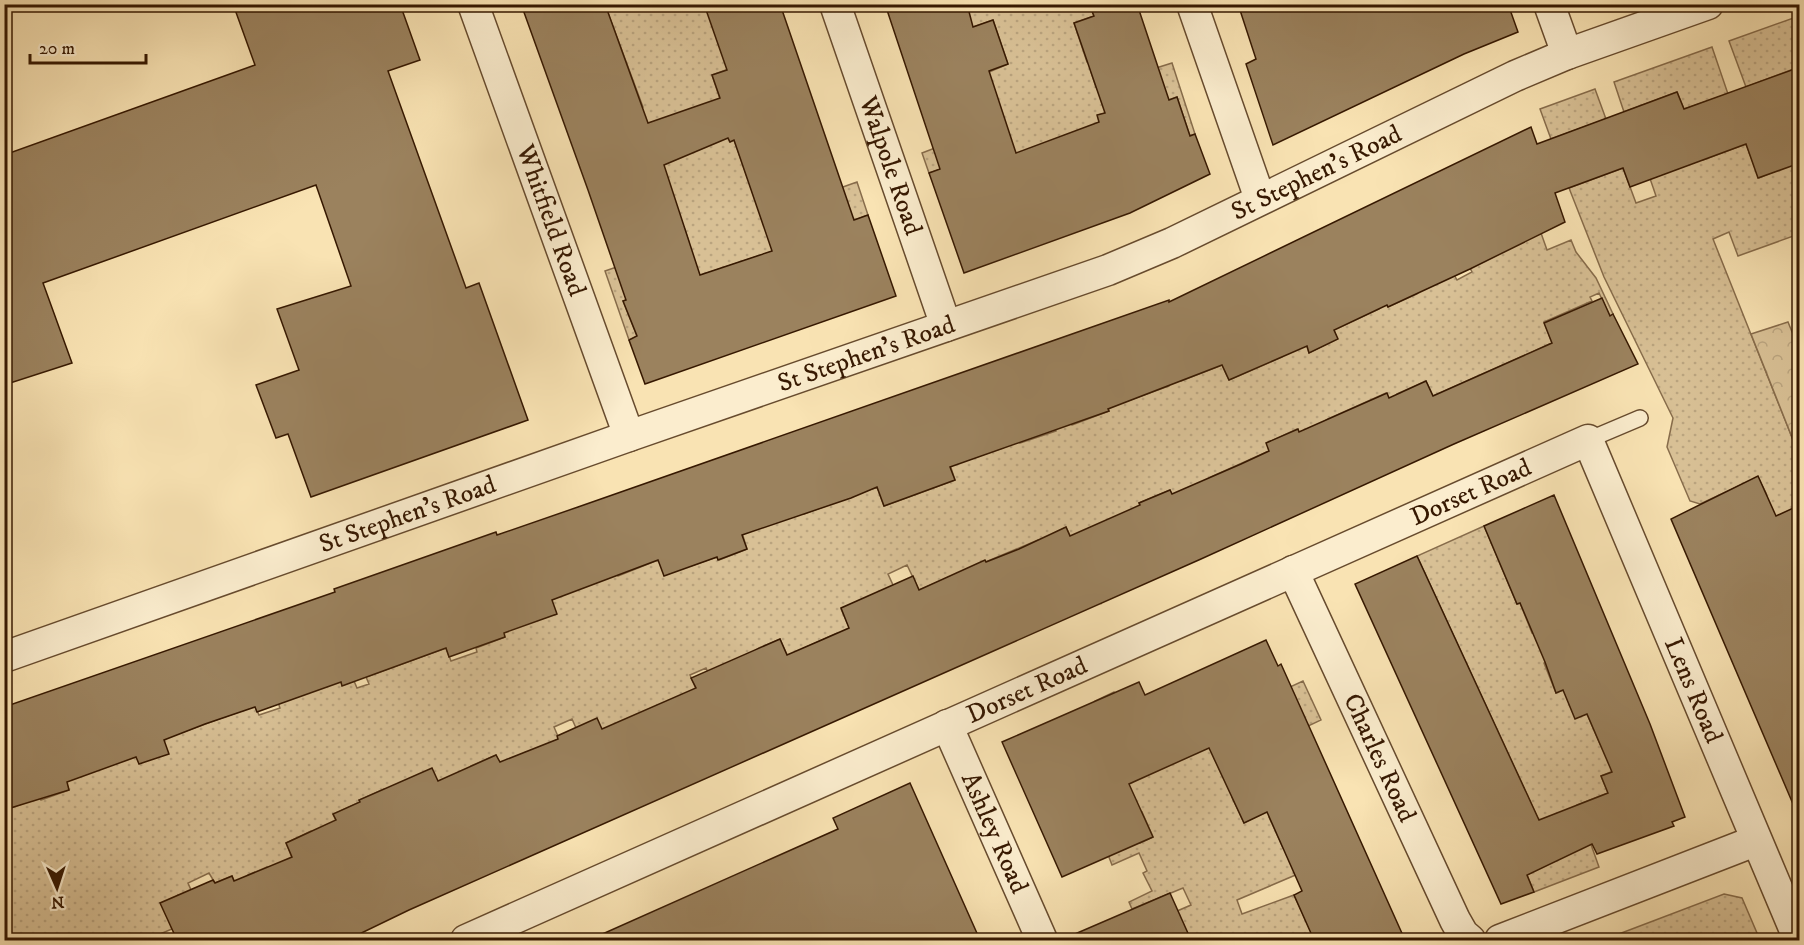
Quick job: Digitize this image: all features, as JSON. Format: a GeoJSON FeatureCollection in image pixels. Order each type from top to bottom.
{"type":"FeatureCollection","features":[{"type":"Feature","properties":{"kind":"street","name":"Whitfield Road"},"geometry":{"type":"LineString","coordinates":[[473,4],[629,436]]}},
{"type":"Feature","properties":{"kind":"street","name":"Walpole Road"},"geometry":{"type":"LineString","coordinates":[[835,4],[946,326]]}},
{"type":"Feature","properties":{"kind":"street"},"geometry":{"type":"LineString","coordinates":[[1192,4],[1260,199]]}},
{"type":"Feature","properties":{"kind":"street"},"geometry":{"type":"LineString","coordinates":[[1549,4],[1567,54]]}},
{"type":"Feature","properties":{"kind":"street","name":"St Stephen's Road"},"geometry":{"type":"LineString","coordinates":[[4,657],[629,436],[1108,270],[1172,243],[1515,76],[1567,54],[1708,4]]}},
{"type":"Feature","properties":{"kind":"street","name":"Dorset Road"},"geometry":{"type":"LineString","coordinates":[[466,940],[1588,440]]}},
{"type":"Feature","properties":{"kind":"street","name":"Lens Road"},"geometry":{"type":"LineString","coordinates":[[1588,440],[1670,632],[1755,841],[1799,940]]}},
{"type":"Feature","properties":{"kind":"street","name":"Charles Road"},"geometry":{"type":"LineString","coordinates":[[1293,571],[1455,920],[1463,934],[1470,940]]}},
{"type":"Feature","properties":{"kind":"street","name":"Ashley Road"},"geometry":{"type":"LineString","coordinates":[[947,725],[1042,940]]}},
{"type":"Feature","properties":{"kind":"street"},"geometry":{"type":"LineString","coordinates":[[1500,940],[1755,841]]}},
{"type":"Feature","properties":{"kind":"lane"},"geometry":{"type":"LineString","coordinates":[[1588,440],[1640,418]]}},
{"type":"Feature","properties":{"kind":"green space"},"geometry":{"type":"Polygon","coordinates":[[[679,4],[680,7],[687,4],[729,5],[751,61],[712,75],[725,114],[726,133],[730,142],[734,140],[761,216],[857,182],[868,215],[791,245],[623,301],[637,336],[629,340],[605,271],[689,242],[684,227],[653,237],[616,134],[643,107],[605,5],[679,4]]]}},
{"type":"Feature","properties":{"kind":"green space"},"geometry":{"type":"Polygon","coordinates":[[[967,5],[1090,5],[1094,16],[1074,23],[1087,62],[1111,64],[1091,72],[1096,87],[1172,63],[1195,134],[1190,136],[1177,97],[1155,105],[1125,107],[1098,115],[1099,122],[1040,186],[960,163],[929,173],[922,153],[969,135],[989,72],[1008,64],[993,20],[939,39],[967,5]]]}},
{"type":"Feature","properties":{"kind":"green space"},"geometry":{"type":"Polygon","coordinates":[[[1799,16],[1799,67],[1746,87],[1729,41],[1799,16]]]}},
{"type":"Feature","properties":{"kind":"green space"},"geometry":{"type":"Polygon","coordinates":[[[1712,47],[1728,94],[1684,109],[1677,92],[1624,112],[1614,82],[1712,47]]]}},
{"type":"Feature","properties":{"kind":"green space"},"geometry":{"type":"Polygon","coordinates":[[[1595,89],[1606,119],[1551,139],[1540,109],[1595,89]]]}},
{"type":"Feature","properties":{"kind":"green space"},"geometry":{"type":"Polygon","coordinates":[[[1799,125],[1799,234],[1738,256],[1729,232],[1713,239],[1799,455],[1799,505],[1791,510],[1799,646],[1766,493],[1758,477],[1700,504],[1690,501],[1667,447],[1673,418],[1604,277],[1569,188],[1623,168],[1636,203],[1656,196],[1644,161],[1696,142],[1703,160],[1746,144],[1759,178],[1778,170],[1799,125]]]}},
{"type":"Feature","properties":{"kind":"green space"},"geometry":{"type":"Polygon","coordinates":[[[1541,233],[1547,250],[1571,240],[1576,252],[1596,278],[1613,314],[1610,316],[1599,293],[1590,297],[1592,301],[1544,322],[1552,343],[1433,396],[1426,381],[1397,394],[1403,410],[1395,413],[1386,393],[1328,419],[1301,436],[1297,429],[1267,443],[1269,451],[1211,477],[1179,510],[1170,490],[1139,503],[1140,506],[1101,603],[1066,527],[1052,534],[1052,571],[1038,540],[919,590],[907,565],[888,574],[916,635],[861,600],[841,609],[852,634],[835,634],[802,649],[815,680],[801,686],[780,639],[759,648],[712,681],[706,668],[690,675],[711,724],[616,730],[576,728],[572,719],[554,727],[577,781],[519,808],[496,755],[471,766],[481,790],[384,789],[333,814],[342,833],[317,844],[311,831],[286,843],[298,872],[274,882],[267,867],[248,875],[267,919],[253,924],[232,876],[215,883],[209,873],[188,883],[213,940],[198,940],[178,896],[172,929],[153,937],[154,940],[137,940],[135,937],[128,940],[5,940],[5,810],[22,804],[36,785],[41,800],[69,790],[52,742],[164,739],[255,706],[259,715],[280,708],[265,666],[341,682],[343,685],[354,681],[357,688],[369,684],[366,677],[446,648],[451,661],[477,652],[476,648],[505,637],[487,589],[552,600],[606,545],[618,576],[658,560],[691,566],[717,557],[719,560],[747,549],[743,536],[734,539],[792,481],[804,514],[877,487],[884,506],[955,480],[938,428],[968,460],[1003,448],[991,409],[1006,404],[1020,443],[1056,431],[1044,393],[1060,388],[1072,425],[1109,411],[1098,378],[1122,403],[1169,386],[1168,346],[1181,381],[1222,365],[1229,380],[1282,357],[1302,331],[1309,353],[1337,339],[1334,330],[1379,309],[1381,292],[1388,307],[1417,294],[1446,260],[1457,280],[1472,272],[1468,264],[1541,233]]]}},
{"type":"Feature","properties":{"kind":"green space"},"geometry":{"type":"Polygon","coordinates":[[[1788,322],[1795,339],[1799,338],[1799,455],[1751,334],[1788,322]]]}},
{"type":"Feature","properties":{"kind":"green space"},"geometry":{"type":"Polygon","coordinates":[[[1484,526],[1517,604],[1520,603],[1532,633],[1535,632],[1548,661],[1544,663],[1556,693],[1563,690],[1587,714],[1600,744],[1620,736],[1631,764],[1601,776],[1608,793],[1577,805],[1599,867],[1534,892],[1527,875],[1557,860],[1417,556],[1484,526]]]}},
{"type":"Feature","properties":{"kind":"green space"},"geometry":{"type":"Polygon","coordinates":[[[1303,681],[1321,720],[1308,726],[1254,786],[1232,797],[1244,823],[1282,801],[1269,817],[1283,848],[1312,868],[1237,900],[1242,914],[1294,895],[1313,936],[1323,931],[1328,940],[1191,940],[1184,927],[1153,940],[1146,940],[1140,927],[1191,905],[1183,888],[1132,909],[1129,902],[1152,891],[1143,873],[1147,871],[1139,853],[1112,865],[1107,852],[1137,839],[1140,843],[1153,837],[1142,812],[1129,816],[1104,722],[1095,701],[1114,692],[1127,720],[1182,737],[1303,681]]]}},
{"type":"Feature","properties":{"kind":"green space"},"geometry":{"type":"Polygon","coordinates":[[[1724,894],[1742,898],[1760,940],[1603,940],[1724,894]]]}},
{"type":"Feature","properties":{"kind":"building"},"geometry":{"type":"Polygon","coordinates":[[[233,4],[400,4],[420,60],[388,71],[466,288],[479,283],[528,420],[311,497],[288,434],[276,438],[256,385],[299,370],[277,309],[351,286],[316,185],[43,283],[72,363],[4,385],[4,155],[255,65],[233,4]]]}},
{"type":"Feature","properties":{"kind":"building"},"geometry":{"type":"Polygon","coordinates":[[[521,4],[605,4],[648,123],[720,98],[712,75],[727,70],[704,4],[780,4],[854,220],[868,215],[896,296],[645,384],[629,340],[637,336],[623,301],[626,300],[521,4]],[[728,138],[664,165],[700,275],[772,251],[734,140],[730,142],[728,138]]]}},
{"type":"Feature","properties":{"kind":"building"},"geometry":{"type":"Polygon","coordinates":[[[885,4],[967,4],[973,27],[993,20],[1008,64],[989,71],[1016,153],[1099,122],[1097,115],[1105,113],[1074,23],[1094,16],[1089,4],[1137,4],[1169,100],[1177,97],[1190,136],[1195,134],[1210,174],[1130,213],[964,273],[929,173],[940,169],[885,4]]]}},
{"type":"Feature","properties":{"kind":"building"},"geometry":{"type":"Polygon","coordinates":[[[1238,4],[1508,4],[1518,32],[1464,54],[1273,145],[1246,64],[1256,59],[1238,4]]]}},
{"type":"Feature","properties":{"kind":"building"},"geometry":{"type":"Polygon","coordinates":[[[1800,67],[1800,163],[1758,178],[1746,144],[1630,187],[1623,168],[1555,193],[1565,222],[1470,269],[1334,330],[1338,339],[1309,353],[1307,346],[1229,380],[1222,365],[1108,409],[1109,411],[950,467],[955,480],[884,506],[877,487],[742,535],[747,549],[718,560],[717,557],[664,576],[658,560],[552,600],[557,614],[504,633],[505,637],[449,657],[446,648],[342,686],[341,682],[257,712],[255,707],[205,724],[164,740],[169,754],[139,764],[136,757],[67,782],[69,790],[4,810],[4,707],[335,592],[334,589],[496,532],[497,535],[1169,300],[1169,302],[1531,127],[1537,144],[1677,92],[1684,109],[1800,67]]]}},
{"type":"Feature","properties":{"kind":"building"},"geometry":{"type":"Polygon","coordinates":[[[1602,298],[1610,316],[1613,314],[1638,364],[409,910],[347,940],[177,940],[160,903],[213,880],[215,883],[232,876],[234,881],[292,857],[286,843],[336,820],[333,814],[360,802],[359,800],[432,768],[438,781],[496,755],[500,762],[558,739],[557,736],[597,718],[602,729],[696,688],[691,678],[780,639],[787,655],[817,642],[849,628],[841,608],[913,576],[919,590],[1066,527],[1070,536],[1140,505],[1139,503],[1170,490],[1172,494],[1241,464],[1269,451],[1266,443],[1298,429],[1299,432],[1387,393],[1389,398],[1426,381],[1433,396],[1552,343],[1544,323],[1602,298]]]}},
{"type":"Feature","properties":{"kind":"building"},"geometry":{"type":"Polygon","coordinates":[[[1758,476],[1776,516],[1800,505],[1799,818],[1671,519],[1758,476]]]}},
{"type":"Feature","properties":{"kind":"building"},"geometry":{"type":"Polygon","coordinates":[[[1554,495],[1650,724],[1685,817],[1672,822],[1674,826],[1597,854],[1592,844],[1527,875],[1534,892],[1501,904],[1355,584],[1417,556],[1539,820],[1608,793],[1601,776],[1612,772],[1587,714],[1575,719],[1563,690],[1556,693],[1520,603],[1517,604],[1484,526],[1554,495]]]}},
{"type":"Feature","properties":{"kind":"building"},"geometry":{"type":"Polygon","coordinates":[[[1266,640],[1278,666],[1281,664],[1405,940],[1314,940],[1294,895],[1302,891],[1267,812],[1244,823],[1209,748],[1129,784],[1153,837],[1062,877],[1002,742],[1139,682],[1145,695],[1266,640]]]}},
{"type":"Feature","properties":{"kind":"building"},"geometry":{"type":"Polygon","coordinates":[[[910,783],[980,940],[589,940],[838,829],[833,818],[910,783]]]}},
{"type":"Feature","properties":{"kind":"building"},"geometry":{"type":"Polygon","coordinates":[[[1170,893],[1191,940],[1061,940],[1170,893]]]}}]}
